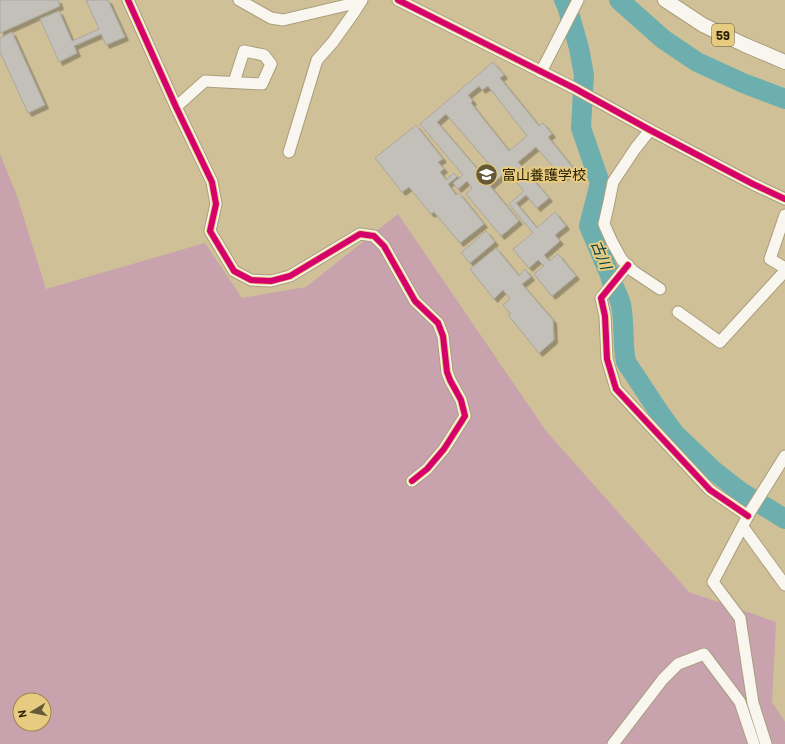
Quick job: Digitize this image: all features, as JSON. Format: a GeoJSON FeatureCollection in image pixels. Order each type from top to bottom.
{"type":"FeatureCollection","features":[{"type":"Feature","properties":{"kind":"main road","name":"59"},"geometry":{"type":"LineString","coordinates":[[665,0],[703,25],[785,62]]}},
{"type":"Feature","properties":{"kind":"street"},"geometry":{"type":"LineString","coordinates":[[128,0],[176,107],[212,182],[216,204],[210,231],[234,271],[251,280],[271,281],[290,276],[360,234],[374,236],[384,246],[415,301],[438,323],[443,336],[450,380],[461,400],[465,416],[444,449],[428,469],[412,482]]}},
{"type":"Feature","properties":{"kind":"street"},"geometry":{"type":"LineString","coordinates":[[239,0],[271,18],[283,20],[361,1]]}},
{"type":"Feature","properties":{"kind":"street"},"geometry":{"type":"LineString","coordinates":[[398,0],[574,88],[753,184],[785,198]]}},
{"type":"Feature","properties":{"kind":"street"},"geometry":{"type":"LineString","coordinates":[[289,152],[317,60],[333,42],[361,1]]}},
{"type":"Feature","properties":{"kind":"street"},"geometry":{"type":"LineString","coordinates":[[541,72],[576,4]]}},
{"type":"Feature","properties":{"kind":"street"},"geometry":{"type":"LineString","coordinates":[[176,107],[205,81],[234,82]]}},
{"type":"Feature","properties":{"kind":"street"},"geometry":{"type":"LineString","coordinates":[[625,269],[604,224],[613,182],[635,149],[650,130]]}},
{"type":"Feature","properties":{"kind":"street"},"geometry":{"type":"LineString","coordinates":[[678,312],[720,342],[785,269],[770,259],[785,215]]}},
{"type":"Feature","properties":{"kind":"street"},"geometry":{"type":"LineString","coordinates":[[625,269],[633,270],[660,288]]}},
{"type":"Feature","properties":{"kind":"street"},"geometry":{"type":"LineString","coordinates":[[625,269],[601,298],[605,316],[607,360],[616,388],[710,490],[749,514]]}},
{"type":"Feature","properties":{"kind":"street"},"geometry":{"type":"LineString","coordinates":[[766,744],[753,703],[740,618],[713,582],[749,514],[785,456]]}},
{"type":"Feature","properties":{"kind":"street"},"geometry":{"type":"LineString","coordinates":[[742,527],[785,585]]}},
{"type":"Feature","properties":{"kind":"street"},"geometry":{"type":"LineString","coordinates":[[613,744],[663,679],[678,664],[704,654],[740,702],[754,744]]}},
{"type":"Feature","properties":{"kind":"shaded area"},"geometry":{"type":"Polygon","coordinates":[[[0,154],[17,196],[46,289],[205,243],[242,298],[306,287],[398,214],[546,431],[689,592],[776,622],[772,702],[785,722],[785,744],[0,744],[0,154]]]}},
{"type":"Feature","properties":{"kind":"building"},"geometry":{"type":"Polygon","coordinates":[[[0,0],[58,0],[60,6],[0,33],[0,0]]]}},
{"type":"Feature","properties":{"kind":"building"},"geometry":{"type":"Polygon","coordinates":[[[86,0],[108,0],[125,37],[106,45],[101,34],[74,46],[77,53],[59,62],[40,19],[59,11],[72,41],[99,29],[86,0]]]}},
{"type":"Feature","properties":{"kind":"building"},"geometry":{"type":"Polygon","coordinates":[[[12,32],[45,105],[28,113],[0,52],[0,38],[12,32]]]}},
{"type":"Feature","properties":{"kind":"building"},"geometry":{"type":"Polygon","coordinates":[[[493,62],[504,75],[500,78],[539,126],[543,123],[552,134],[548,137],[574,169],[563,178],[536,147],[518,162],[549,198],[537,208],[526,195],[516,203],[537,228],[555,212],[566,226],[555,235],[560,241],[544,255],[549,261],[558,254],[576,276],[552,296],[534,274],[544,266],[538,260],[529,268],[513,249],[533,233],[509,204],[524,191],[507,171],[490,186],[519,221],[501,236],[466,194],[472,188],[467,181],[458,189],[453,183],[463,175],[420,124],[493,62]],[[479,86],[468,95],[473,101],[471,103],[509,151],[527,136],[488,86],[482,90],[479,86]],[[446,114],[437,122],[480,172],[489,164],[446,114]]]}},
{"type":"Feature","properties":{"kind":"building"},"geometry":{"type":"Polygon","coordinates":[[[416,125],[443,159],[438,162],[444,169],[440,172],[446,180],[454,173],[457,177],[448,184],[456,195],[459,193],[484,224],[460,243],[434,212],[431,214],[409,187],[402,192],[375,158],[416,125]]]}},
{"type":"Feature","properties":{"kind":"building"},"geometry":{"type":"Polygon","coordinates":[[[486,231],[495,242],[470,263],[461,253],[486,231]]]}},
{"type":"Feature","properties":{"kind":"building"},"geometry":{"type":"Polygon","coordinates":[[[496,248],[519,276],[525,269],[531,277],[522,284],[553,320],[554,340],[539,353],[508,315],[511,314],[503,305],[510,299],[503,290],[494,299],[470,269],[496,248]]]}},
{"type":"Feature","properties":{"kind":"waterway","name":"古川"},"geometry":{"type":"LineString","coordinates":[[564,0],[579,48],[584,75],[581,128],[600,183],[589,226],[620,301],[623,319],[626,362],[675,434],[713,470],[741,492],[785,519]]}},
{"type":"Feature","properties":{"kind":"waterway"},"geometry":{"type":"LineString","coordinates":[[619,0],[663,39],[697,62],[743,83],[785,99]]}},
{"type":"Feature","properties":{"kind":"cycle path"},"geometry":{"type":"LineString","coordinates":[[128,0],[176,107],[212,182],[216,204],[210,231],[234,271],[251,280],[271,281],[290,276],[360,234],[374,236],[384,246],[415,301],[438,323],[443,336],[447,372],[461,400],[465,416],[444,449],[427,469],[412,481]]}},
{"type":"Feature","properties":{"kind":"cycle path"},"geometry":{"type":"LineString","coordinates":[[398,0],[574,88],[650,130],[753,184],[785,199]]}},
{"type":"Feature","properties":{"kind":"cycle path"},"geometry":{"type":"LineString","coordinates":[[628,265],[601,298],[605,316],[607,359],[616,389],[710,490],[748,516]]}},
{"type":"Feature","properties":{"kind":"place","name":"富山養護学校"},"geometry":{"type":"Point","coordinates":[486,175]}}]}
